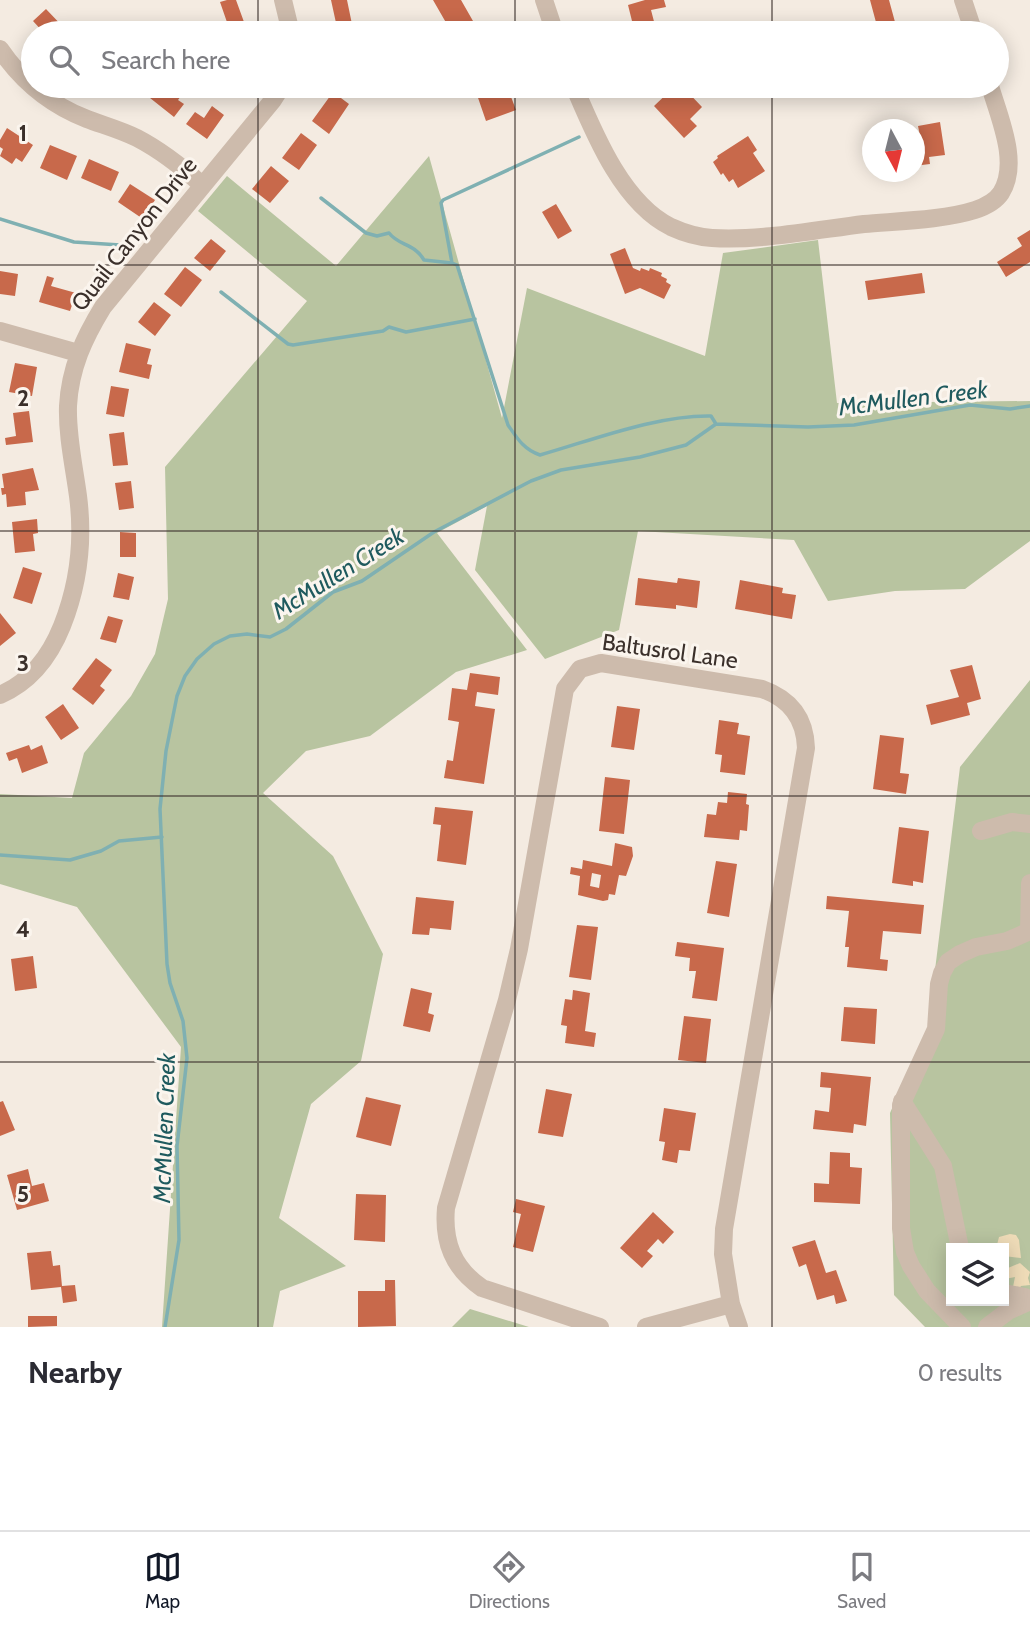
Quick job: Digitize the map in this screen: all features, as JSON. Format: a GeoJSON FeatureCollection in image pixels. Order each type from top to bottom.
{"type":"FeatureCollection","features":[{"type":"Feature","properties":{"kind":"street"},"geometry":{"type":"LineString","coordinates":[[282,0],[288,21]]}},
{"type":"Feature","properties":{"kind":"street"},"geometry":{"type":"LineString","coordinates":[[544,0],[551,21]]}},
{"type":"Feature","properties":{"kind":"street"},"geometry":{"type":"LineString","coordinates":[[963,0],[970,21]]}},
{"type":"Feature","properties":{"kind":"street"},"geometry":{"type":"LineString","coordinates":[[0,49],[21,74]]}},
{"type":"Feature","properties":{"kind":"street"},"geometry":{"type":"LineString","coordinates":[[47,98],[74,113],[134,136],[157,149],[202,185]]}},
{"type":"Feature","properties":{"kind":"street","name":"Quail Canyon Drive"},"geometry":{"type":"LineString","coordinates":[[0,695],[21,683],[49,653],[70,607],[77,578],[81,532],[68,431],[68,404],[78,354],[103,307],[274,98]]}},
{"type":"Feature","properties":{"kind":"street"},"geometry":{"type":"LineString","coordinates":[[580,98],[604,151],[639,203],[670,227],[713,238],[919,219],[964,213],[990,203],[1007,181],[1009,167],[1007,147],[993,98]]}},
{"type":"Feature","properties":{"kind":"street"},"geometry":{"type":"LineString","coordinates":[[0,331],[78,354]]}},
{"type":"Feature","properties":{"kind":"street","name":"Baltusrol Lane"},"geometry":{"type":"LineString","coordinates":[[600,1327],[482,1288],[456,1263],[449,1250],[444,1226],[446,1208],[507,1000],[519,949],[565,689],[580,669],[609,663],[774,693],[795,710],[806,735],[806,748],[724,1229],[723,1254],[731,1304],[739,1327]]}},
{"type":"Feature","properties":{"kind":"street"},"geometry":{"type":"LineString","coordinates":[[981,831],[1012,822],[1030,824]]}},
{"type":"Feature","properties":{"kind":"street"},"geometry":{"type":"LineString","coordinates":[[962,1327],[927,1291],[905,1252],[901,1228],[900,1112],[902,1101],[936,1030],[939,984],[948,962],[976,947],[1007,941],[1030,931],[1030,883]]}},
{"type":"Feature","properties":{"kind":"street"},"geometry":{"type":"LineString","coordinates":[[902,1101],[943,1166],[959,1243]]}},
{"type":"Feature","properties":{"kind":"street"},"geometry":{"type":"LineString","coordinates":[[987,1327],[1008,1311],[1028,1302],[1025,1297],[1009,1294]]}},
{"type":"Feature","properties":{"kind":"street"},"geometry":{"type":"LineString","coordinates":[[646,1327],[731,1304]]}},
{"type":"Feature","properties":{"kind":"green space"},"geometry":{"type":"Polygon","coordinates":[[[429,156],[502,418],[527,288],[705,356],[723,253],[818,240],[837,403],[1030,401],[1030,541],[965,589],[895,591],[828,601],[794,540],[638,531],[619,630],[545,659],[475,570],[487,506],[437,533],[527,650],[456,672],[370,736],[306,751],[263,793],[333,856],[383,954],[361,1061],[311,1104],[279,1218],[346,1266],[280,1291],[273,1327],[162,1327],[181,1047],[77,907],[0,884],[0,794],[72,798],[84,753],[131,696],[155,654],[168,599],[165,467],[307,301],[198,211],[227,176],[336,266],[429,156]]]}},
{"type":"Feature","properties":{"kind":"green space"},"geometry":{"type":"Polygon","coordinates":[[[1030,680],[1030,1327],[925,1327],[894,1295],[890,1113],[928,1027],[960,767],[1030,680]]]}},
{"type":"Feature","properties":{"kind":"green space"},"geometry":{"type":"Polygon","coordinates":[[[470,1309],[529,1327],[452,1327],[470,1309]]]}},
{"type":"Feature","properties":{"kind":"sand"},"geometry":{"type":"Polygon","coordinates":[[[1016,1235],[1021,1258],[1009,1257],[1009,1243],[998,1243],[999,1237],[1016,1235]]]}},
{"type":"Feature","properties":{"kind":"sand"},"geometry":{"type":"Polygon","coordinates":[[[1020,1263],[1030,1272],[1030,1285],[1021,1286],[1019,1289],[1013,1287],[1015,1277],[1009,1278],[1009,1268],[1020,1263]]]}},
{"type":"Feature","properties":{"kind":"building"},"geometry":{"type":"Polygon","coordinates":[[[236,0],[244,21],[227,21],[220,2],[236,0]]]}},
{"type":"Feature","properties":{"kind":"building"},"geometry":{"type":"Polygon","coordinates":[[[331,0],[347,0],[351,21],[336,21],[331,0]]]}},
{"type":"Feature","properties":{"kind":"building"},"geometry":{"type":"Polygon","coordinates":[[[433,0],[461,0],[473,21],[445,21],[433,0]]]}},
{"type":"Feature","properties":{"kind":"building"},"geometry":{"type":"Polygon","coordinates":[[[645,0],[664,0],[666,7],[651,10],[654,21],[632,21],[628,5],[645,0]]]}},
{"type":"Feature","properties":{"kind":"building"},"geometry":{"type":"Polygon","coordinates":[[[870,0],[889,0],[895,21],[876,21],[870,0]]]}},
{"type":"Feature","properties":{"kind":"building"},"geometry":{"type":"Polygon","coordinates":[[[46,9],[57,21],[33,21],[46,9]]]}},
{"type":"Feature","properties":{"kind":"building"},"geometry":{"type":"Polygon","coordinates":[[[150,98],[180,98],[178,100],[184,104],[174,117],[150,98]]]}},
{"type":"Feature","properties":{"kind":"building"},"geometry":{"type":"Polygon","coordinates":[[[329,98],[341,98],[349,104],[329,134],[312,121],[329,98]]]}},
{"type":"Feature","properties":{"kind":"building"},"geometry":{"type":"Polygon","coordinates":[[[478,98],[512,98],[516,110],[486,121],[478,98]]]}},
{"type":"Feature","properties":{"kind":"building"},"geometry":{"type":"Polygon","coordinates":[[[662,98],[693,98],[702,107],[690,119],[697,126],[684,138],[654,106],[662,98]]]}},
{"type":"Feature","properties":{"kind":"building"},"geometry":{"type":"Polygon","coordinates":[[[212,106],[224,115],[207,139],[186,124],[195,112],[204,118],[212,106]]]}},
{"type":"Feature","properties":{"kind":"building"},"geometry":{"type":"Polygon","coordinates":[[[940,122],[945,155],[929,157],[930,164],[925,165],[925,125],[940,122]]]}},
{"type":"Feature","properties":{"kind":"building"},"geometry":{"type":"Polygon","coordinates":[[[7,128],[33,145],[22,162],[16,158],[12,164],[0,156],[3,149],[0,147],[0,140],[7,128]]]}},
{"type":"Feature","properties":{"kind":"building"},"geometry":{"type":"Polygon","coordinates":[[[301,133],[317,145],[299,170],[282,158],[301,133]]]}},
{"type":"Feature","properties":{"kind":"building"},"geometry":{"type":"Polygon","coordinates":[[[748,136],[757,150],[753,153],[765,171],[738,188],[733,179],[729,182],[723,173],[721,175],[713,162],[717,156],[748,136]]]}},
{"type":"Feature","properties":{"kind":"building"},"geometry":{"type":"Polygon","coordinates":[[[50,145],[77,156],[67,180],[40,168],[50,145]]]}},
{"type":"Feature","properties":{"kind":"building"},"geometry":{"type":"Polygon","coordinates":[[[89,159],[119,172],[111,191],[81,178],[89,159]]]}},
{"type":"Feature","properties":{"kind":"building"},"geometry":{"type":"Polygon","coordinates":[[[271,166],[289,181],[270,203],[252,189],[271,166]]]}},
{"type":"Feature","properties":{"kind":"building"},"geometry":{"type":"Polygon","coordinates":[[[130,184],[155,200],[143,219],[118,202],[130,184]]]}},
{"type":"Feature","properties":{"kind":"building"},"geometry":{"type":"Polygon","coordinates":[[[556,204],[572,231],[558,239],[542,212],[556,204]]]}},
{"type":"Feature","properties":{"kind":"building"},"geometry":{"type":"Polygon","coordinates":[[[1030,230],[1030,262],[1006,277],[997,262],[1022,246],[1017,238],[1030,230]]]}},
{"type":"Feature","properties":{"kind":"building"},"geometry":{"type":"Polygon","coordinates":[[[211,239],[226,251],[210,271],[194,258],[211,239]]]}},
{"type":"Feature","properties":{"kind":"building"},"geometry":{"type":"Polygon","coordinates":[[[625,248],[633,268],[649,271],[650,268],[662,273],[661,276],[667,279],[666,282],[671,285],[664,299],[640,288],[625,294],[610,254],[625,248]]]}},
{"type":"Feature","properties":{"kind":"building"},"geometry":{"type":"Polygon","coordinates":[[[185,267],[202,280],[181,307],[164,294],[185,267]]]}},
{"type":"Feature","properties":{"kind":"building"},"geometry":{"type":"Polygon","coordinates":[[[0,271],[18,274],[15,296],[0,294],[0,271]]]}},
{"type":"Feature","properties":{"kind":"building"},"geometry":{"type":"Polygon","coordinates":[[[922,273],[925,293],[868,300],[865,281],[922,273]]]}},
{"type":"Feature","properties":{"kind":"building"},"geometry":{"type":"Polygon","coordinates":[[[47,276],[54,278],[51,286],[76,293],[70,311],[39,302],[47,276]]]}},
{"type":"Feature","properties":{"kind":"building"},"geometry":{"type":"Polygon","coordinates":[[[154,302],[171,315],[155,336],[138,322],[154,302]]]}},
{"type":"Feature","properties":{"kind":"building"},"geometry":{"type":"Polygon","coordinates":[[[126,343],[151,349],[147,364],[152,365],[149,379],[119,372],[126,343]]]}},
{"type":"Feature","properties":{"kind":"building"},"geometry":{"type":"Polygon","coordinates":[[[15,363],[37,367],[32,396],[9,392],[15,363]]]}},
{"type":"Feature","properties":{"kind":"building"},"geometry":{"type":"Polygon","coordinates":[[[111,386],[129,389],[124,417],[106,414],[111,386]]]}},
{"type":"Feature","properties":{"kind":"building"},"geometry":{"type":"Polygon","coordinates":[[[29,411],[33,442],[6,445],[5,438],[16,436],[13,413],[29,411]]]}},
{"type":"Feature","properties":{"kind":"building"},"geometry":{"type":"Polygon","coordinates":[[[124,432],[128,465],[113,466],[109,434],[124,432]]]}},
{"type":"Feature","properties":{"kind":"building"},"geometry":{"type":"Polygon","coordinates":[[[33,468],[39,490],[25,492],[26,505],[7,507],[6,494],[2,495],[2,474],[33,468]]]}},
{"type":"Feature","properties":{"kind":"building"},"geometry":{"type":"Polygon","coordinates":[[[131,481],[134,508],[119,510],[115,483],[131,481]]]}},
{"type":"Feature","properties":{"kind":"building"},"geometry":{"type":"Polygon","coordinates":[[[37,519],[38,533],[33,534],[35,551],[15,553],[12,522],[37,519]]]}},
{"type":"Feature","properties":{"kind":"building"},"geometry":{"type":"Polygon","coordinates":[[[120,532],[136,533],[136,557],[120,557],[120,532]]]}},
{"type":"Feature","properties":{"kind":"building"},"geometry":{"type":"Polygon","coordinates":[[[23,567],[42,573],[32,604],[13,598],[23,567]]]}},
{"type":"Feature","properties":{"kind":"building"},"geometry":{"type":"Polygon","coordinates":[[[118,573],[134,577],[129,600],[113,597],[118,573]]]}},
{"type":"Feature","properties":{"kind":"building"},"geometry":{"type":"Polygon","coordinates":[[[638,578],[677,583],[678,578],[700,581],[697,608],[635,605],[638,578]]]}},
{"type":"Feature","properties":{"kind":"building"},"geometry":{"type":"Polygon","coordinates":[[[740,580],[783,588],[782,593],[796,595],[792,619],[735,609],[740,580]]]}},
{"type":"Feature","properties":{"kind":"building"},"geometry":{"type":"Polygon","coordinates":[[[0,613],[16,633],[0,646],[0,613]]]}},
{"type":"Feature","properties":{"kind":"building"},"geometry":{"type":"Polygon","coordinates":[[[108,616],[123,620],[116,643],[100,639],[108,616]]]}},
{"type":"Feature","properties":{"kind":"building"},"geometry":{"type":"Polygon","coordinates":[[[96,658],[112,670],[100,686],[105,690],[93,705],[72,689],[96,658]]]}},
{"type":"Feature","properties":{"kind":"building"},"geometry":{"type":"Polygon","coordinates":[[[972,665],[981,699],[967,703],[970,715],[931,725],[926,705],[959,697],[950,670],[972,665]]]}},
{"type":"Feature","properties":{"kind":"building"},"geometry":{"type":"Polygon","coordinates":[[[470,673],[500,677],[498,695],[477,692],[475,706],[495,709],[484,784],[444,778],[447,760],[453,761],[459,722],[448,720],[452,688],[467,690],[470,673]]]}},
{"type":"Feature","properties":{"kind":"building"},"geometry":{"type":"Polygon","coordinates":[[[63,704],[79,728],[61,740],[45,717],[63,704]]]}},
{"type":"Feature","properties":{"kind":"building"},"geometry":{"type":"Polygon","coordinates":[[[617,706],[640,709],[634,750],[611,747],[617,706]]]}},
{"type":"Feature","properties":{"kind":"building"},"geometry":{"type":"Polygon","coordinates":[[[719,720],[739,723],[737,734],[750,736],[745,775],[720,772],[722,755],[715,754],[719,720]]]}},
{"type":"Feature","properties":{"kind":"building"},"geometry":{"type":"Polygon","coordinates":[[[880,735],[904,738],[900,773],[909,774],[906,794],[873,789],[880,735]]]}},
{"type":"Feature","properties":{"kind":"building"},"geometry":{"type":"Polygon","coordinates":[[[29,745],[31,750],[42,745],[48,763],[22,773],[17,758],[9,761],[6,753],[29,745]]]}},
{"type":"Feature","properties":{"kind":"building"},"geometry":{"type":"Polygon","coordinates":[[[605,777],[630,780],[624,834],[599,831],[605,777]]]}},
{"type":"Feature","properties":{"kind":"building"},"geometry":{"type":"Polygon","coordinates":[[[728,792],[747,794],[747,831],[740,830],[739,840],[704,837],[707,814],[716,815],[718,802],[727,803],[728,792]]]}},
{"type":"Feature","properties":{"kind":"building"},"geometry":{"type":"Polygon","coordinates":[[[435,807],[473,811],[466,865],[437,861],[441,825],[433,824],[435,807]]]}},
{"type":"Feature","properties":{"kind":"building"},"geometry":{"type":"Polygon","coordinates":[[[899,827],[929,831],[923,883],[913,881],[913,886],[892,883],[899,827]]]}},
{"type":"Feature","properties":{"kind":"building"},"geometry":{"type":"Polygon","coordinates":[[[615,843],[632,847],[633,856],[626,876],[619,875],[615,895],[609,894],[608,900],[603,901],[578,895],[580,876],[570,874],[571,867],[582,869],[583,860],[612,866],[615,843]],[[592,873],[590,886],[599,888],[601,875],[592,873]]]}},
{"type":"Feature","properties":{"kind":"building"},"geometry":{"type":"Polygon","coordinates":[[[716,861],[737,864],[729,917],[707,913],[716,861]]]}},
{"type":"Feature","properties":{"kind":"building"},"geometry":{"type":"Polygon","coordinates":[[[827,896],[924,905],[921,934],[883,931],[880,959],[888,960],[887,971],[847,967],[849,947],[845,947],[849,911],[826,909],[827,896]]]}},
{"type":"Feature","properties":{"kind":"building"},"geometry":{"type":"Polygon","coordinates":[[[416,897],[454,901],[451,930],[430,928],[429,935],[412,934],[416,897]]]}},
{"type":"Feature","properties":{"kind":"building"},"geometry":{"type":"Polygon","coordinates":[[[577,925],[598,927],[591,980],[569,977],[577,925]]]}},
{"type":"Feature","properties":{"kind":"building"},"geometry":{"type":"Polygon","coordinates":[[[677,942],[724,948],[717,1001],[692,998],[696,971],[689,971],[690,958],[675,956],[677,942]]]}},
{"type":"Feature","properties":{"kind":"building"},"geometry":{"type":"Polygon","coordinates":[[[33,956],[37,988],[15,991],[11,959],[33,956]]]}},
{"type":"Feature","properties":{"kind":"building"},"geometry":{"type":"Polygon","coordinates":[[[411,988],[432,993],[428,1013],[434,1015],[430,1032],[403,1026],[411,988]]]}},
{"type":"Feature","properties":{"kind":"building"},"geometry":{"type":"Polygon","coordinates":[[[573,990],[590,993],[585,1031],[596,1033],[594,1047],[565,1043],[567,1026],[561,1025],[565,999],[572,1000],[573,990]]]}},
{"type":"Feature","properties":{"kind":"building"},"geometry":{"type":"Polygon","coordinates":[[[844,1007],[877,1009],[875,1044],[841,1041],[844,1007]]]}},
{"type":"Feature","properties":{"kind":"building"},"geometry":{"type":"Polygon","coordinates":[[[684,1016],[711,1019],[706,1063],[678,1060],[684,1016]]]}},
{"type":"Feature","properties":{"kind":"building"},"geometry":{"type":"Polygon","coordinates":[[[821,1072],[871,1077],[866,1126],[854,1124],[853,1133],[813,1129],[815,1110],[829,1112],[831,1088],[820,1087],[821,1072]]]}},
{"type":"Feature","properties":{"kind":"building"},"geometry":{"type":"Polygon","coordinates":[[[546,1089],[572,1094],[563,1137],[538,1133],[546,1089]]]}},
{"type":"Feature","properties":{"kind":"building"},"geometry":{"type":"Polygon","coordinates":[[[366,1097],[401,1105],[391,1146],[356,1137],[366,1097]]]}},
{"type":"Feature","properties":{"kind":"building"},"geometry":{"type":"Polygon","coordinates":[[[3,1101],[15,1130],[0,1136],[0,1102],[3,1101]]]}},
{"type":"Feature","properties":{"kind":"building"},"geometry":{"type":"Polygon","coordinates":[[[664,1108],[696,1113],[690,1151],[679,1150],[677,1163],[662,1160],[665,1142],[659,1141],[664,1108]]]}},
{"type":"Feature","properties":{"kind":"building"},"geometry":{"type":"Polygon","coordinates":[[[830,1152],[850,1153],[850,1167],[862,1168],[860,1204],[814,1202],[814,1183],[829,1184],[830,1152]]]}},
{"type":"Feature","properties":{"kind":"building"},"geometry":{"type":"Polygon","coordinates":[[[28,1169],[32,1186],[44,1183],[49,1201],[17,1210],[7,1175],[28,1169]]]}},
{"type":"Feature","properties":{"kind":"building"},"geometry":{"type":"Polygon","coordinates":[[[356,1194],[386,1195],[385,1242],[354,1240],[356,1194]]]}},
{"type":"Feature","properties":{"kind":"building"},"geometry":{"type":"Polygon","coordinates":[[[516,1199],[545,1206],[533,1252],[513,1247],[521,1214],[513,1212],[516,1199]]]}},
{"type":"Feature","properties":{"kind":"building"},"geometry":{"type":"Polygon","coordinates":[[[653,1212],[674,1232],[663,1244],[658,1239],[647,1251],[653,1256],[642,1268],[620,1248],[653,1212]]]}},
{"type":"Feature","properties":{"kind":"building"},"geometry":{"type":"Polygon","coordinates":[[[815,1240],[826,1273],[836,1270],[847,1301],[836,1304],[834,1295],[817,1300],[806,1264],[799,1267],[792,1247],[815,1240]]]}},
{"type":"Feature","properties":{"kind":"building"},"geometry":{"type":"Polygon","coordinates":[[[51,1251],[53,1266],[60,1265],[62,1286],[75,1285],[77,1301],[63,1303],[61,1287],[31,1290],[27,1253],[51,1251]]]}},
{"type":"Feature","properties":{"kind":"building"},"geometry":{"type":"Polygon","coordinates":[[[385,1280],[395,1280],[396,1326],[358,1327],[358,1291],[385,1291],[385,1280]]]}},
{"type":"Feature","properties":{"kind":"building"},"geometry":{"type":"Polygon","coordinates":[[[28,1316],[57,1316],[57,1326],[28,1327],[28,1316]]]}},
{"type":"Feature","properties":{"kind":"waterway"},"geometry":{"type":"LineString","coordinates":[[579,137],[441,203],[452,263],[457,265],[508,425],[525,447],[540,455],[669,420],[711,416],[716,424]]}},
{"type":"Feature","properties":{"kind":"waterway"},"geometry":{"type":"LineString","coordinates":[[321,198],[366,233],[377,236],[389,233],[416,250],[424,260],[452,263]]}},
{"type":"Feature","properties":{"kind":"waterway"},"geometry":{"type":"LineString","coordinates":[[0,219],[74,242],[120,245]]}},
{"type":"Feature","properties":{"kind":"waterway"},"geometry":{"type":"LineString","coordinates":[[221,292],[288,344],[293,345],[383,331],[389,327],[406,332],[475,319]]}},
{"type":"Feature","properties":{"kind":"waterway","name":"McMullen Creek"},"geometry":{"type":"LineString","coordinates":[[165,1327],[179,1240],[177,1146],[187,1058],[183,1021],[170,983],[167,964],[160,809],[166,751],[177,696],[185,676],[197,659],[214,644],[230,636],[247,634],[270,637],[286,629],[333,592],[362,581],[434,532],[531,481],[561,470],[640,457],[686,445],[716,424],[808,427],[854,425],[970,405],[1010,409],[1030,406]]}},
{"type":"Feature","properties":{"kind":"waterway"},"geometry":{"type":"LineString","coordinates":[[0,855],[70,860],[101,851],[119,841],[162,837]]}}]}
